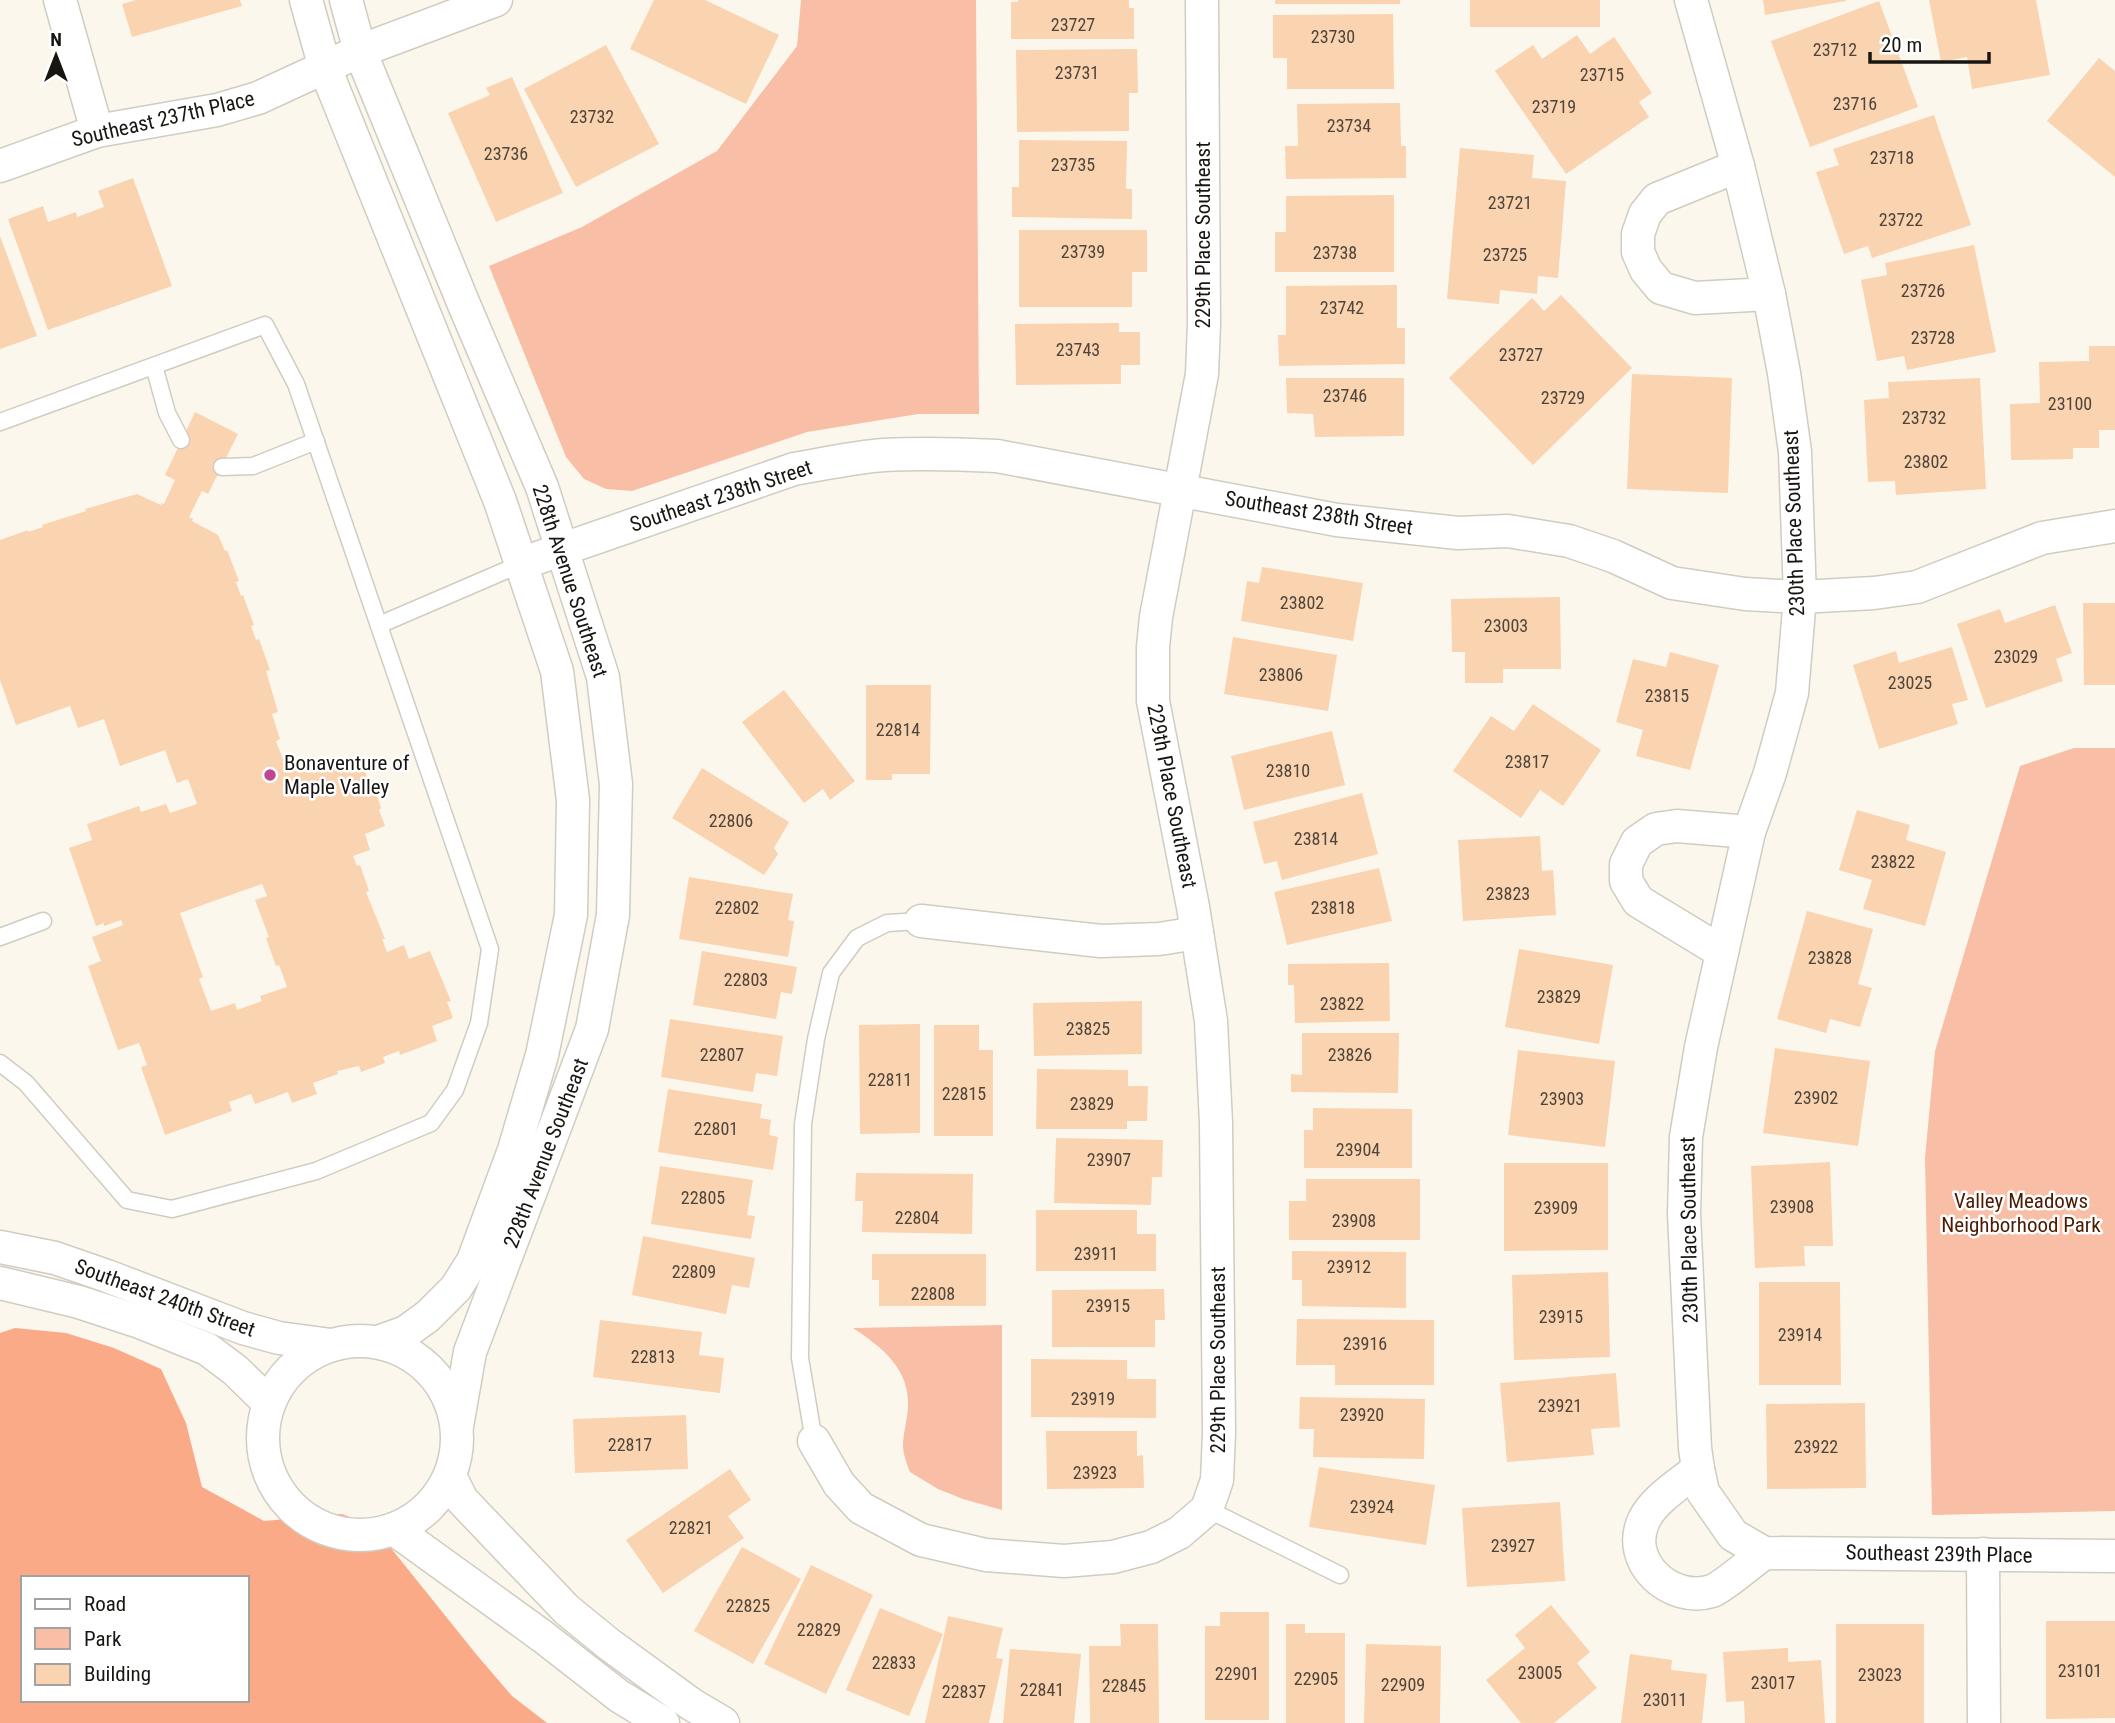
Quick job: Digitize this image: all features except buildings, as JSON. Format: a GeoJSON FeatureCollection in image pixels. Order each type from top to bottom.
{"type":"FeatureCollection","features":[{"type":"Feature","properties":{"kind":"street"},"geometry":{"type":"LineString","coordinates":[[60,0],[97,131]]}},
{"type":"Feature","properties":{"kind":"street","name":"228th Avenue Southeast"},"geometry":{"type":"LineString","coordinates":[[306,0],[325,68],[523,563],[557,671],[573,800],[571,915],[542,1055],[514,1150],[473,1261],[456,1288],[428,1316],[406,1332],[378,1342]]}},
{"type":"Feature","properties":{"kind":"street","name":"228th Avenue Southeast"},"geometry":{"type":"LineString","coordinates":[[346,0],[360,51],[542,488],[603,677],[616,784],[613,915],[592,1029],[470,1352],[457,1426]]}},
{"type":"Feature","properties":{"kind":"street","name":"Southeast 237th Place"},"geometry":{"type":"LineString","coordinates":[[0,166],[97,131],[217,110],[258,98],[360,51],[496,0]]}},
{"type":"Feature","properties":{"kind":"street","name":"229th Place Southeast"},"geometry":{"type":"LineString","coordinates":[[1202,0],[1202,374],[1156,617],[1153,701],[1211,1021],[1216,1123],[1219,1433],[1217,1480],[1207,1509]]}},
{"type":"Feature","properties":{"kind":"street","name":"230th Place Southeast"},"geometry":{"type":"LineString","coordinates":[[1691,0],[1738,166],[1769,294],[1795,452],[1800,597],[1792,693],[1770,773],[1749,832],[1701,1047],[1686,1137],[1684,1214],[1698,1469],[1703,1492],[1733,1535],[1763,1553]]}},
{"type":"Feature","properties":{"kind":"street"},"geometry":{"type":"LineString","coordinates":[[1738,166],[1657,199],[1645,214],[1638,234],[1638,253],[1646,271],[1661,288],[1695,298],[1769,294]]}},
{"type":"Feature","properties":{"kind":"street","name":"Southeast 238th Street"},"geometry":{"type":"LineString","coordinates":[[523,563],[794,470],[840,460],[882,455],[944,453],[997,456],[1337,520],[1458,533],[1508,531],[1569,541],[1613,556],[1672,583],[1745,594],[1800,597],[1874,593],[1917,587],[2042,538],[2115,526]]}},
{"type":"Feature","properties":{"kind":"street"},"geometry":{"type":"LineString","coordinates":[[1722,952],[1638,901],[1626,881],[1626,864],[1637,842],[1656,829],[1677,826],[1749,832]]}},
{"type":"Feature","properties":{"kind":"street"},"geometry":{"type":"LineString","coordinates":[[921,921],[1101,942],[1159,939],[1197,933]]}},
{"type":"Feature","properties":{"kind":"street","name":"Southeast 240th Street"},"geometry":{"type":"LineString","coordinates":[[0,1247],[55,1258],[243,1328],[279,1338],[331,1345]]}},
{"type":"Feature","properties":{"kind":"street","name":"Southeast 240th Street"},"geometry":{"type":"LineString","coordinates":[[0,1283],[79,1302],[138,1321],[207,1349],[235,1370],[269,1403]]}},
{"type":"Feature","properties":{"kind":"street"},"geometry":{"type":"LineString","coordinates":[[354,1340],[378,1342],[401,1349],[421,1362],[435,1375],[445,1390],[453,1407],[457,1426],[457,1451],[450,1476],[436,1499],[417,1517],[394,1529],[373,1534],[351,1535],[309,1521],[291,1506],[277,1489],[267,1468],[263,1447],[264,1424],[269,1403],[278,1385],[309,1355],[331,1345],[354,1340]]}},
{"type":"Feature","properties":{"kind":"street"},"geometry":{"type":"LineString","coordinates":[[814,1441],[839,1484],[861,1508],[921,1540],[986,1555],[1064,1561],[1113,1556],[1152,1546],[1180,1533],[1207,1509]]}},
{"type":"Feature","properties":{"kind":"street"},"geometry":{"type":"LineString","coordinates":[[1698,1469],[1657,1503],[1644,1520],[1640,1535],[1642,1556],[1650,1571],[1659,1581],[1677,1592],[1713,1590],[1763,1553]]}},
{"type":"Feature","properties":{"kind":"street"},"geometry":{"type":"LineString","coordinates":[[450,1476],[462,1500],[567,1611],[691,1704],[723,1723]]}},
{"type":"Feature","properties":{"kind":"street"},"geometry":{"type":"LineString","coordinates":[[394,1529],[542,1636],[619,1696],[663,1723]]}},
{"type":"Feature","properties":{"kind":"street","name":"Southeast 239th Place"},"geometry":{"type":"LineString","coordinates":[[1763,1553],[2115,1556]]}},
{"type":"Feature","properties":{"kind":"street"},"geometry":{"type":"LineString","coordinates":[[1983,1554],[1984,1723]]}},
{"type":"Feature","properties":{"kind":"lane"},"geometry":{"type":"LineString","coordinates":[[0,422],[265,325],[296,384],[490,949],[479,1023],[455,1090],[431,1123],[316,1171],[172,1209],[127,1200],[26,1083],[0,1063]]}},
{"type":"Feature","properties":{"kind":"lane"},"geometry":{"type":"LineString","coordinates":[[154,366],[167,413],[181,440]]}},
{"type":"Feature","properties":{"kind":"lane"},"geometry":{"type":"LineString","coordinates":[[222,467],[253,466],[316,441]]}},
{"type":"Feature","properties":{"kind":"lane"},"geometry":{"type":"LineString","coordinates":[[379,625],[523,563]]}},
{"type":"Feature","properties":{"kind":"lane"},"geometry":{"type":"LineString","coordinates":[[0,937],[43,921]]}},
{"type":"Feature","properties":{"kind":"lane"},"geometry":{"type":"LineString","coordinates":[[814,1441],[800,1358],[803,1124],[817,1039],[831,973],[857,938],[887,923],[921,921]]}},
{"type":"Feature","properties":{"kind":"lane"},"geometry":{"type":"LineString","coordinates":[[1207,1509],[1339,1575]]}},
{"type":"Feature","properties":{"kind":"green space"},"geometry":{"type":"Polygon","coordinates":[[[801,0],[976,0],[979,414],[918,414],[807,432],[632,491],[606,489],[584,479],[566,457],[489,266],[582,227],[717,151],[797,46],[801,0]]]}},
{"type":"Feature","properties":{"kind":"green space","name":"Valley Meadows Neighborhood Park"},"geometry":{"type":"Polygon","coordinates":[[[2074,748],[2115,748],[2115,1511],[1932,1515],[1925,1158],[1935,1051],[2020,766],[2074,748]]]}},
{"type":"Feature","properties":{"kind":"green space"},"geometry":{"type":"Polygon","coordinates":[[[1002,1325],[1002,1510],[938,1489],[910,1472],[903,1449],[908,1408],[904,1382],[893,1361],[875,1343],[853,1328],[1002,1325]]]}},
{"type":"Feature","properties":{"kind":"shaded area"},"geometry":{"type":"Polygon","coordinates":[[[15,1328],[66,1333],[114,1348],[161,1369],[186,1423],[202,1487],[264,1521],[342,1514],[374,1527],[512,1696],[547,1723],[0,1723],[0,1333],[15,1328]]]}},
{"type":"Feature","properties":{"kind":"place","name":"Bonaventure of Maple Valley"},"geometry":{"type":"Point","coordinates":[270,775]}}]}
